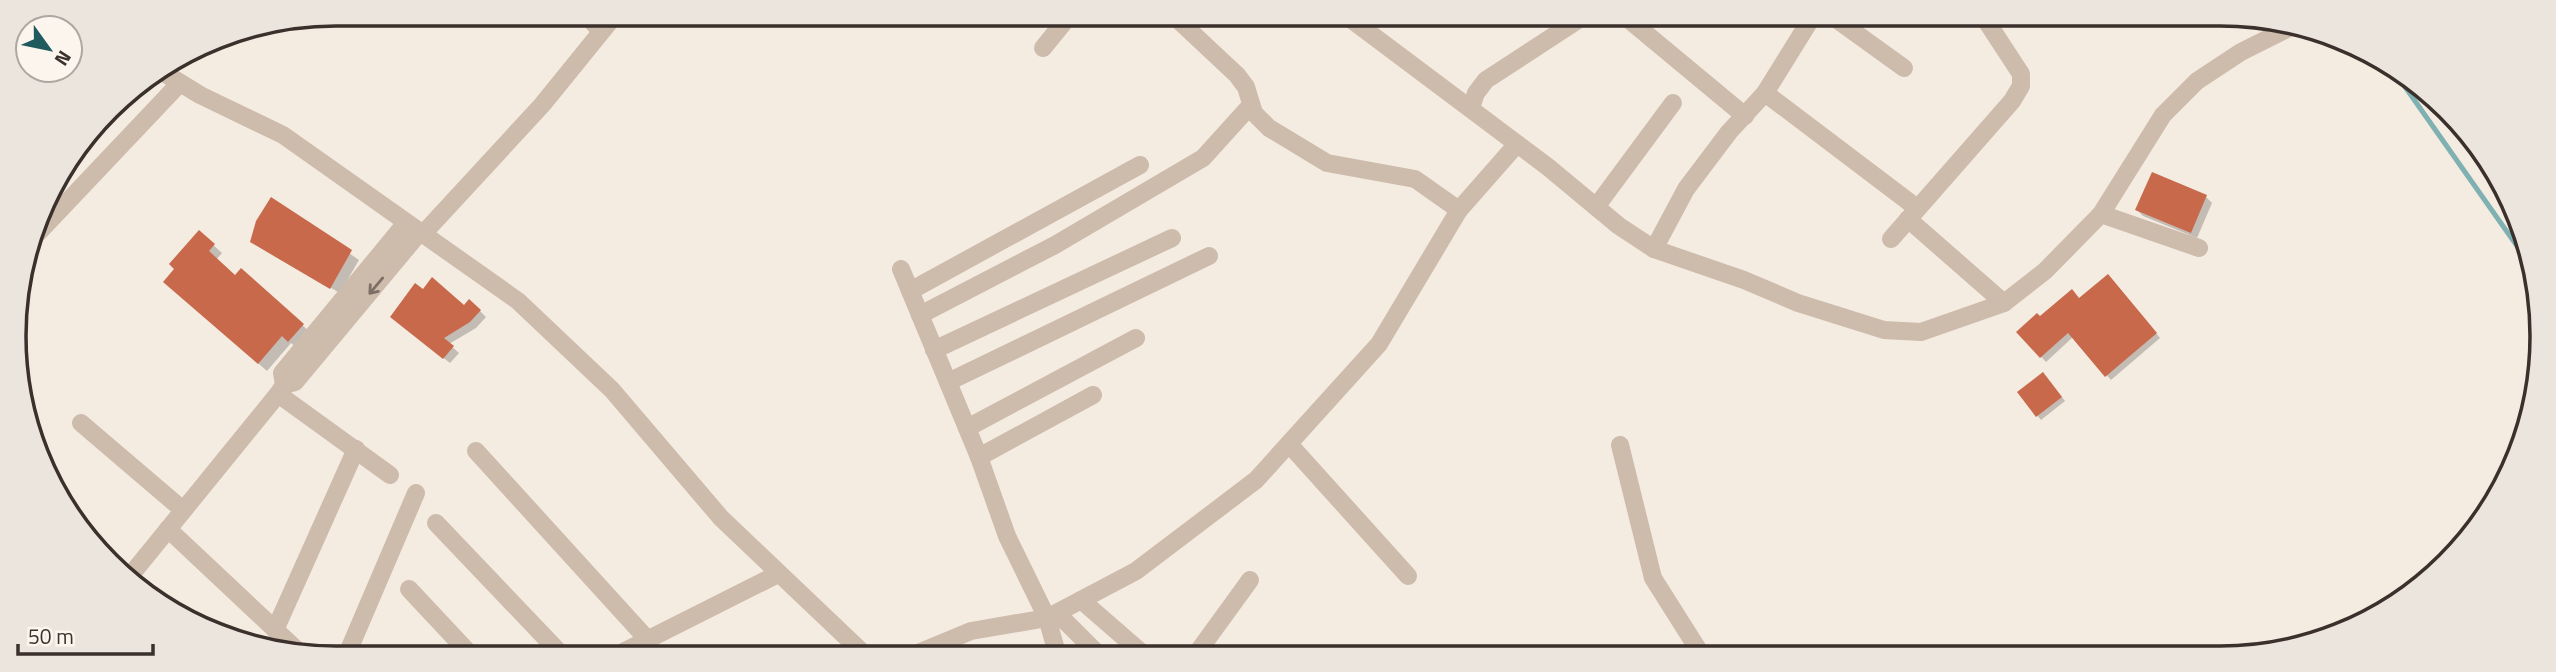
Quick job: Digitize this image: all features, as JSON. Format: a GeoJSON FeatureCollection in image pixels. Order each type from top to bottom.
{"type":"FeatureCollection","features":[{"type":"Feature","properties":{"kind":"street"},"geometry":{"type":"LineString","coordinates":[[596,26],[601,32]]}},
{"type":"Feature","properties":{"kind":"street"},"geometry":{"type":"LineString","coordinates":[[134,571],[281,390],[295,382],[415,230],[542,105],[606,26]]}},
{"type":"Feature","properties":{"kind":"street"},"geometry":{"type":"LineString","coordinates":[[1043,48],[1061,26]]}},
{"type":"Feature","properties":{"kind":"street"},"geometry":{"type":"LineString","coordinates":[[1185,26],[1237,75],[1247,88],[1251,105],[1261,121],[1311,155],[1345,169],[1415,179],[1459,210]]}},
{"type":"Feature","properties":{"kind":"street"},"geometry":{"type":"LineString","coordinates":[[1360,26],[1654,249],[1744,280],[1798,303],[1884,330],[1922,332],[2004,303],[2045,271],[2101,214],[2164,115],[2197,81],[2241,52],[2281,32]]}},
{"type":"Feature","properties":{"kind":"street"},"geometry":{"type":"LineString","coordinates":[[1471,108],[1476,93],[1486,80],[1569,26]]}},
{"type":"Feature","properties":{"kind":"street"},"geometry":{"type":"LineString","coordinates":[[1637,26],[1745,116]]}},
{"type":"Feature","properties":{"kind":"street"},"geometry":{"type":"LineString","coordinates":[[1654,249],[1686,189],[1765,93],[1802,26]]}},
{"type":"Feature","properties":{"kind":"street"},"geometry":{"type":"LineString","coordinates":[[1846,26],[1904,68]]}},
{"type":"Feature","properties":{"kind":"street"},"geometry":{"type":"LineString","coordinates":[[1891,239],[2012,101],[2021,86],[2021,74],[1990,26]]}},
{"type":"Feature","properties":{"kind":"street"},"geometry":{"type":"LineString","coordinates":[[168,76],[283,135],[362,188],[415,230],[518,301],[612,390],[721,518],[855,646]]}},
{"type":"Feature","properties":{"kind":"street"},"geometry":{"type":"LineString","coordinates":[[48,222],[180,83]]}},
{"type":"Feature","properties":{"kind":"street"},"geometry":{"type":"LineString","coordinates":[[1765,93],[1912,213],[2004,303]]}},
{"type":"Feature","properties":{"kind":"street"},"geometry":{"type":"LineString","coordinates":[[1596,207],[1673,103]]}},
{"type":"Feature","properties":{"kind":"street"},"geometry":{"type":"LineString","coordinates":[[920,315],[1055,245],[1203,158],[1251,105]]}},
{"type":"Feature","properties":{"kind":"street"},"geometry":{"type":"LineString","coordinates":[[935,646],[971,631],[1051,616],[1136,571],[1256,480],[1378,344],[1459,210],[1517,144]]}},
{"type":"Feature","properties":{"kind":"street"},"geometry":{"type":"LineString","coordinates":[[910,291],[1140,165]]}},
{"type":"Feature","properties":{"kind":"street"},"geometry":{"type":"LineString","coordinates":[[2101,214],[2199,248]]}},
{"type":"Feature","properties":{"kind":"street"},"geometry":{"type":"LineString","coordinates":[[934,350],[1172,239]]}},
{"type":"Feature","properties":{"kind":"street"},"geometry":{"type":"LineString","coordinates":[[948,382],[1209,256]]}},
{"type":"Feature","properties":{"kind":"street"},"geometry":{"type":"LineString","coordinates":[[901,269],[979,457],[1007,536],[1051,616],[1056,646]]}},
{"type":"Feature","properties":{"kind":"street"},"geometry":{"type":"LineString","coordinates":[[967,428],[1136,338]]}},
{"type":"Feature","properties":{"kind":"street"},"geometry":{"type":"LineString","coordinates":[[281,390],[390,475]]}},
{"type":"Feature","properties":{"kind":"street"},"geometry":{"type":"LineString","coordinates":[[979,457],[1093,395]]}},
{"type":"Feature","properties":{"kind":"street"},"geometry":{"type":"LineString","coordinates":[[81,423],[183,510]]}},
{"type":"Feature","properties":{"kind":"street"},"geometry":{"type":"LineString","coordinates":[[1289,444],[1408,576]]}},
{"type":"Feature","properties":{"kind":"street"},"geometry":{"type":"LineString","coordinates":[[1620,445],[1653,578],[1696,646]]}},
{"type":"Feature","properties":{"kind":"street"},"geometry":{"type":"LineString","coordinates":[[275,630],[356,449]]}},
{"type":"Feature","properties":{"kind":"street"},"geometry":{"type":"LineString","coordinates":[[476,451],[648,640]]}},
{"type":"Feature","properties":{"kind":"street"},"geometry":{"type":"LineString","coordinates":[[351,646],[415,493]]}},
{"type":"Feature","properties":{"kind":"street"},"geometry":{"type":"LineString","coordinates":[[436,523],[553,646]]}},
{"type":"Feature","properties":{"kind":"street"},"geometry":{"type":"LineString","coordinates":[[168,529],[288,642]]}},
{"type":"Feature","properties":{"kind":"street"},"geometry":{"type":"LineString","coordinates":[[636,646],[778,574]]}},
{"type":"Feature","properties":{"kind":"street"},"geometry":{"type":"LineString","coordinates":[[1202,646],[1250,580]]}},
{"type":"Feature","properties":{"kind":"street"},"geometry":{"type":"LineString","coordinates":[[409,589],[462,646]]}},
{"type":"Feature","properties":{"kind":"street"},"geometry":{"type":"LineString","coordinates":[[1081,600],[1134,646]]}},
{"type":"Feature","properties":{"kind":"street"},"geometry":{"type":"LineString","coordinates":[[1051,616],[1088,646]]}},
{"type":"Feature","properties":{"kind":"building"},"geometry":{"type":"Polygon","coordinates":[[[2152,172],[2207,195],[2191,233],[2135,210],[2152,172]]]}},
{"type":"Feature","properties":{"kind":"building"},"geometry":{"type":"Polygon","coordinates":[[[271,197],[352,250],[330,289],[250,242],[256,221],[271,197]]]}},
{"type":"Feature","properties":{"kind":"building"},"geometry":{"type":"Polygon","coordinates":[[[199,230],[215,244],[209,251],[235,275],[241,268],[304,324],[288,342],[282,336],[258,364],[163,282],[174,269],[169,264],[199,230]]]}},
{"type":"Feature","properties":{"kind":"building"},"geometry":{"type":"Polygon","coordinates":[[[2108,274],[2157,333],[2105,377],[2068,333],[2040,358],[2016,332],[2037,313],[2040,316],[2072,289],[2079,298],[2108,274]]]}},
{"type":"Feature","properties":{"kind":"building"},"geometry":{"type":"Polygon","coordinates":[[[432,277],[464,305],[469,299],[481,310],[470,322],[444,338],[454,346],[443,359],[390,317],[415,283],[423,289],[432,277]]]}},
{"type":"Feature","properties":{"kind":"building"},"geometry":{"type":"Polygon","coordinates":[[[2043,372],[2062,397],[2036,417],[2017,392],[2043,372]]]}},
{"type":"Feature","properties":{"kind":"waterway"},"geometry":{"type":"LineString","coordinates":[[2406,88],[2515,243]]}}]}
